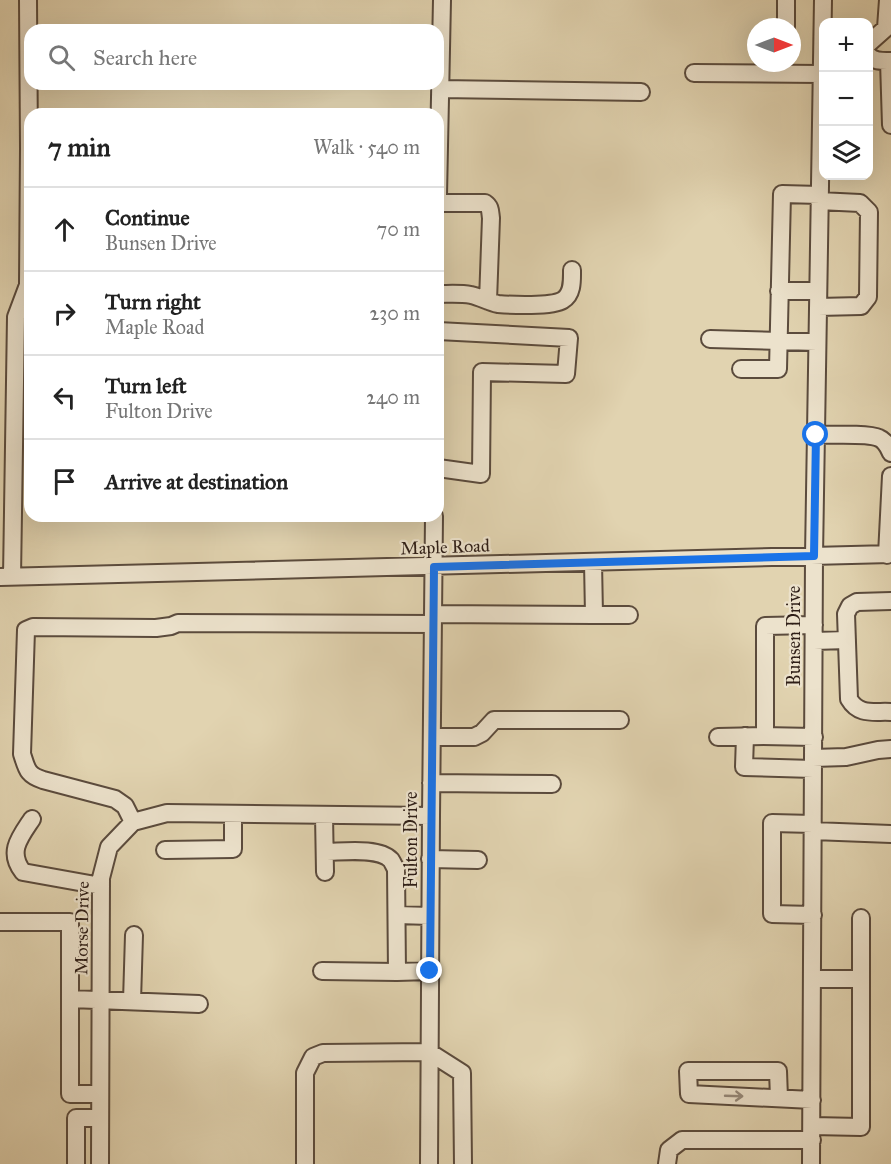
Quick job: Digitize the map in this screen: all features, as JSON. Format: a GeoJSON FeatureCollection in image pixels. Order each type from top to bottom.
{"type":"FeatureCollection","features":[{"type":"Feature","properties":{"kind":"street"},"geometry":{"type":"LineString","coordinates":[[28,0],[28,24]]}},
{"type":"Feature","properties":{"kind":"street"},"geometry":{"type":"LineString","coordinates":[[441,24],[442,0]]}},
{"type":"Feature","properties":{"kind":"street"},"geometry":{"type":"LineString","coordinates":[[786,0],[786,18]]}},
{"type":"Feature","properties":{"kind":"street","name":"Bunsen Drive"},"geometry":{"type":"LineString","coordinates":[[822,0],[822,18]]}},
{"type":"Feature","properties":{"kind":"street"},"geometry":{"type":"LineString","coordinates":[[873,40],[886,28],[888,0]]}},
{"type":"Feature","properties":{"kind":"street"},"geometry":{"type":"LineString","coordinates":[[873,58],[890,61],[891,125]]}},
{"type":"Feature","properties":{"kind":"street"},"geometry":{"type":"LineString","coordinates":[[694,73],[747,70]]}},
{"type":"Feature","properties":{"kind":"street"},"geometry":{"type":"LineString","coordinates":[[801,71],[819,74]]}},
{"type":"Feature","properties":{"kind":"street"},"geometry":{"type":"LineString","coordinates":[[444,89],[641,92]]}},
{"type":"Feature","properties":{"kind":"street"},"geometry":{"type":"LineString","coordinates":[[29,90],[29,108]]}},
{"type":"Feature","properties":{"kind":"street"},"geometry":{"type":"LineString","coordinates":[[440,90],[440,108]]}},
{"type":"Feature","properties":{"kind":"street","name":"Bunsen Drive"},"geometry":{"type":"LineString","coordinates":[[811,1164],[814,556],[821,126]]}},
{"type":"Feature","properties":{"kind":"street"},"geometry":{"type":"LineString","coordinates":[[741,369],[778,369],[780,340],[779,291],[782,194],[860,203],[869,212],[868,297],[861,306],[779,291]]}},
{"type":"Feature","properties":{"kind":"street"},"geometry":{"type":"LineString","coordinates":[[444,203],[485,203],[490,209],[488,301]]}},
{"type":"Feature","properties":{"kind":"street"},"geometry":{"type":"LineString","coordinates":[[444,294],[465,294],[496,303],[514,305],[549,304],[562,301],[568,296],[572,283],[572,270]]}},
{"type":"Feature","properties":{"kind":"street"},"geometry":{"type":"LineString","coordinates":[[6,577],[16,317],[24,296]]}},
{"type":"Feature","properties":{"kind":"street"},"geometry":{"type":"LineString","coordinates":[[444,331],[569,339],[566,374],[482,372],[481,474],[444,469]]}},
{"type":"Feature","properties":{"kind":"street"},"geometry":{"type":"LineString","coordinates":[[710,339],[818,342]]}},
{"type":"Feature","properties":{"kind":"street"},"geometry":{"type":"LineString","coordinates":[[816,435],[879,438],[887,444],[891,453]]}},
{"type":"Feature","properties":{"kind":"street"},"geometry":{"type":"LineString","coordinates":[[889,555],[891,476]]}},
{"type":"Feature","properties":{"kind":"street","name":"Fulton Drive"},"geometry":{"type":"LineString","coordinates":[[429,1164],[434,522]]}},
{"type":"Feature","properties":{"kind":"street","name":"Maple Road"},"geometry":{"type":"LineString","coordinates":[[6,577],[889,555]]}},
{"type":"Feature","properties":{"kind":"street"},"geometry":{"type":"LineString","coordinates":[[593,562],[594,615]]}},
{"type":"Feature","properties":{"kind":"street"},"geometry":{"type":"LineString","coordinates":[[891,601],[857,602],[850,606],[846,614],[849,699],[853,706],[861,711],[891,712]]}},
{"type":"Feature","properties":{"kind":"street"},"geometry":{"type":"LineString","coordinates":[[430,816],[167,813],[133,822],[125,806],[115,799],[32,776],[26,768],[22,754],[26,630],[33,627],[156,628],[178,623],[629,615]]}},
{"type":"Feature","properties":{"kind":"street"},"geometry":{"type":"LineString","coordinates":[[763,736],[765,736],[765,626],[847,640]]}},
{"type":"Feature","properties":{"kind":"street"},"geometry":{"type":"LineString","coordinates":[[432,737],[474,737],[482,733],[494,720],[620,720]]}},
{"type":"Feature","properties":{"kind":"street"},"geometry":{"type":"LineString","coordinates":[[745,736],[744,767],[813,764],[891,749]]}},
{"type":"Feature","properties":{"kind":"street"},"geometry":{"type":"LineString","coordinates":[[718,737],[814,737]]}},
{"type":"Feature","properties":{"kind":"street"},"geometry":{"type":"LineString","coordinates":[[431,783],[552,784]]}},
{"type":"Feature","properties":{"kind":"street"},"geometry":{"type":"LineString","coordinates":[[165,850],[233,849],[233,814]]}},
{"type":"Feature","properties":{"kind":"street"},"geometry":{"type":"LineString","coordinates":[[324,815],[325,872]]}},
{"type":"Feature","properties":{"kind":"street"},"geometry":{"type":"LineString","coordinates":[[32,819],[22,833],[16,850],[16,862],[23,872],[101,885]]}},
{"type":"Feature","properties":{"kind":"street","name":"Morse Drive"},"geometry":{"type":"LineString","coordinates":[[100,1164],[101,878],[109,847],[133,822]]}},
{"type":"Feature","properties":{"kind":"street"},"geometry":{"type":"LineString","coordinates":[[813,915],[772,914],[772,823],[891,834]]}},
{"type":"Feature","properties":{"kind":"street"},"geometry":{"type":"LineString","coordinates":[[325,852],[374,852],[391,860],[396,869],[397,972]]}},
{"type":"Feature","properties":{"kind":"street"},"geometry":{"type":"LineString","coordinates":[[430,859],[478,860]]}},
{"type":"Feature","properties":{"kind":"street"},"geometry":{"type":"LineString","coordinates":[[397,915],[430,915]]}},
{"type":"Feature","properties":{"kind":"street"},"geometry":{"type":"LineString","coordinates":[[667,1164],[669,1150],[682,1140],[812,1133],[861,1127],[861,918]]}},
{"type":"Feature","properties":{"kind":"street"},"geometry":{"type":"LineString","coordinates":[[0,922],[70,922],[70,1094],[100,1094]]}},
{"type":"Feature","properties":{"kind":"street"},"geometry":{"type":"LineString","coordinates":[[132,1001],[134,935]]}},
{"type":"Feature","properties":{"kind":"street"},"geometry":{"type":"LineString","coordinates":[[322,971],[430,971]]}},
{"type":"Feature","properties":{"kind":"street"},"geometry":{"type":"LineString","coordinates":[[812,979],[861,979]]}},
{"type":"Feature","properties":{"kind":"street"},"geometry":{"type":"LineString","coordinates":[[71,999],[200,1004]]}},
{"type":"Feature","properties":{"kind":"street"},"geometry":{"type":"LineString","coordinates":[[305,1164],[305,1073],[313,1057],[323,1053],[429,1052],[462,1073],[463,1164]]}},
{"type":"Feature","properties":{"kind":"street"},"geometry":{"type":"LineString","coordinates":[[779,1098],[778,1071],[688,1071],[689,1094],[812,1100]]}},
{"type":"Feature","properties":{"kind":"street"},"geometry":{"type":"LineString","coordinates":[[76,1164],[76,1118],[100,1118]]}},
{"type":"Feature","properties":{"kind":"route"},"geometry":{"type":"LineString","coordinates":[[430,971],[434,567],[814,556],[816,435]]}}]}
